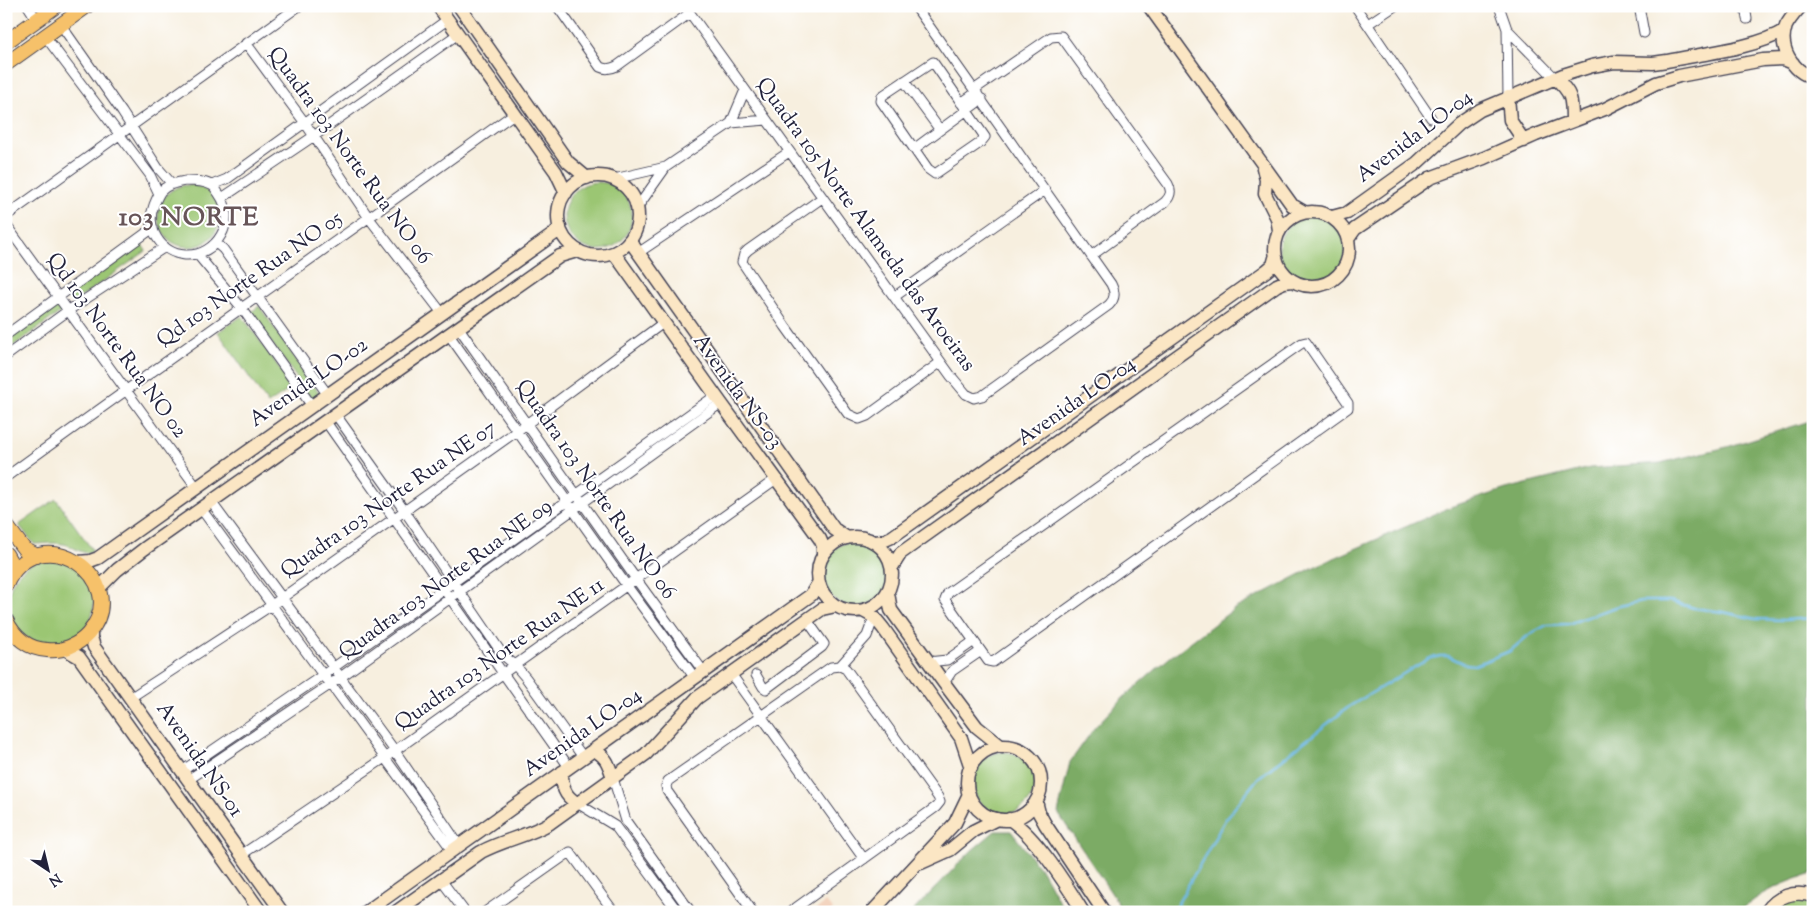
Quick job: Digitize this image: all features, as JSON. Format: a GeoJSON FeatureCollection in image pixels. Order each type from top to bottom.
{"type":"FeatureCollection","features":[{"type":"Feature","properties":{"kind":"main road"},"geometry":{"type":"LineString","coordinates":[[6,64],[87,6]]}},
{"type":"Feature","properties":{"kind":"main road"},"geometry":{"type":"LineString","coordinates":[[6,42],[53,7]]}},
{"type":"Feature","properties":{"kind":"main road"},"geometry":{"type":"LineString","coordinates":[[6,525],[24,550],[37,556]]}},
{"type":"Feature","properties":{"kind":"main road"},"geometry":{"type":"LineString","coordinates":[[6,554],[11,563],[9,580]]}},
{"type":"Feature","properties":{"kind":"main road"},"geometry":{"type":"LineString","coordinates":[[6,620],[13,632],[30,646],[42,650],[64,649],[80,641],[91,629],[99,609],[98,589],[90,573],[78,562],[66,556],[56,554],[37,556],[21,564],[9,580]]}},
{"type":"Feature","properties":{"kind":"main road"},"geometry":{"type":"LineString","coordinates":[[6,645],[22,641]]}},
{"type":"Feature","properties":{"kind":"street"},"geometry":{"type":"LineString","coordinates":[[28,6],[37,20]]}},
{"type":"Feature","properties":{"kind":"street"},"geometry":{"type":"LineString","coordinates":[[6,216],[299,6]]}},
{"type":"Feature","properties":{"kind":"street"},"geometry":{"type":"LineString","coordinates":[[438,6],[556,172],[566,193]]}},
{"type":"Feature","properties":{"kind":"street"},"geometry":{"type":"LineString","coordinates":[[459,6],[568,162],[587,178]]}},
{"type":"Feature","properties":{"kind":"street"},"geometry":{"type":"LineString","coordinates":[[557,6],[600,67],[604,69],[612,69],[617,66],[688,10]]}},
{"type":"Feature","properties":{"kind":"street"},"geometry":{"type":"LineString","coordinates":[[1149,6],[1292,205],[1304,212]]}},
{"type":"Feature","properties":{"kind":"street"},"geometry":{"type":"LineString","coordinates":[[1355,6],[1431,118]]}},
{"type":"Feature","properties":{"kind":"street"},"geometry":{"type":"LineString","coordinates":[[1368,24],[1395,6]]}},
{"type":"Feature","properties":{"kind":"street"},"geometry":{"type":"LineString","coordinates":[[1499,6],[1507,29],[1510,120],[1524,140]]}},
{"type":"Feature","properties":{"kind":"street"},"geometry":{"type":"LineString","coordinates":[[1639,6],[1644,33]]}},
{"type":"Feature","properties":{"kind":"street"},"geometry":{"type":"LineString","coordinates":[[1745,6],[1747,19]]}},
{"type":"Feature","properties":{"kind":"street"},"geometry":{"type":"LineString","coordinates":[[1801,6],[1789,20],[1784,40],[1786,51],[1792,63],[1804,74],[1813,77]]}},
{"type":"Feature","properties":{"kind":"street","name":"Quadra 105 Norte Alameda das Aroeiras"},"geometry":{"type":"LineString","coordinates":[[688,10],[941,362],[969,396],[978,398],[1112,302],[1114,294],[1113,289],[1091,256],[916,7]]}},
{"type":"Feature","properties":{"kind":"street"},"geometry":{"type":"LineString","coordinates":[[212,185],[227,179],[447,20]]}},
{"type":"Feature","properties":{"kind":"street"},"geometry":{"type":"LineString","coordinates":[[61,25],[153,161],[172,184]]}},
{"type":"Feature","properties":{"kind":"street"},"geometry":{"type":"LineString","coordinates":[[1507,29],[1570,93],[1572,121]]}},
{"type":"Feature","properties":{"kind":"street","name":"Avenida LO-04"},"geometry":{"type":"LineString","coordinates":[[1332,217],[1345,214],[1405,172],[1427,155],[1456,126],[1471,115],[1508,97],[1555,78],[1600,64],[1661,62],[1744,46],[1774,37],[1785,30]]}},
{"type":"Feature","properties":{"kind":"street"},"geometry":{"type":"LineString","coordinates":[[222,198],[314,136],[458,34]]}},
{"type":"Feature","properties":{"kind":"street"},"geometry":{"type":"LineString","coordinates":[[45,36],[150,175],[159,194]]}},
{"type":"Feature","properties":{"kind":"street"},"geometry":{"type":"LineString","coordinates":[[914,149],[940,130],[978,94],[1051,37],[1060,36],[1170,189],[1170,195],[1165,202],[1091,256]]}},
{"type":"Feature","properties":{"kind":"street","name":"Quadra 103 Norte Rua NO 06"},"geometry":{"type":"LineString","coordinates":[[246,43],[305,122],[369,218],[442,313]]}},
{"type":"Feature","properties":{"kind":"street","name":"Avenida LO-04"},"geometry":{"type":"LineString","coordinates":[[1348,239],[1354,229],[1424,180],[1490,156],[1524,140],[1618,104],[1651,85],[1665,80],[1763,60],[1783,59],[1792,63]]}},
{"type":"Feature","properties":{"kind":"street"},"geometry":{"type":"LineString","coordinates":[[933,62],[963,107],[983,134],[984,140],[935,174],[928,169],[880,101],[882,96],[933,62]]}},
{"type":"Feature","properties":{"kind":"street"},"geometry":{"type":"LineString","coordinates":[[904,81],[940,130]]}},
{"type":"Feature","properties":{"kind":"street"},"geometry":{"type":"LineString","coordinates":[[730,123],[745,90]]}},
{"type":"Feature","properties":{"kind":"street","name":"Qd 103 Norte Rua NO 05"},"geometry":{"type":"LineString","coordinates":[[6,477],[241,307],[515,113]]}},
{"type":"Feature","properties":{"kind":"street"},"geometry":{"type":"LineString","coordinates":[[637,208],[666,167],[730,123],[767,120]]}},
{"type":"Feature","properties":{"kind":"street"},"geometry":{"type":"LineString","coordinates":[[638,253],[789,152]]}},
{"type":"Feature","properties":{"kind":"street"},"geometry":{"type":"LineString","coordinates":[[1262,163],[1266,180],[1265,194],[1277,218],[1279,230]]}},
{"type":"Feature","properties":{"kind":"street"},"geometry":{"type":"LineString","coordinates":[[614,179],[666,167]]}},
{"type":"Feature","properties":{"kind":"street"},"geometry":{"type":"LineString","coordinates":[[600,176],[614,179],[633,196],[637,208],[636,227],[630,241],[614,253],[596,256],[586,255],[577,251],[560,227],[558,217],[560,205],[566,193],[575,184],[587,178],[600,176]]}},
{"type":"Feature","properties":{"kind":"street"},"geometry":{"type":"LineString","coordinates":[[185,181],[198,181],[212,185],[222,198],[226,211],[223,234],[207,250],[197,254],[184,255],[172,252],[156,238],[152,228],[151,213],[159,194],[172,184],[185,181]]}},
{"type":"Feature","properties":{"kind":"street"},"geometry":{"type":"LineString","coordinates":[[894,297],[1045,190]]}},
{"type":"Feature","properties":{"kind":"street"},"geometry":{"type":"LineString","coordinates":[[822,198],[744,254],[742,262],[784,326],[848,414],[859,419],[867,416],[941,362]]}},
{"type":"Feature","properties":{"kind":"street"},"geometry":{"type":"LineString","coordinates":[[1304,212],[1319,212],[1332,217],[1342,227],[1348,239],[1349,249],[1343,270],[1336,278],[1325,284],[1303,286],[1293,282],[1282,272],[1275,258],[1275,243],[1279,230],[1289,219],[1304,212]]}},
{"type":"Feature","properties":{"kind":"street","name":"Qd 103 Norte Rua NO 02"},"geometry":{"type":"LineString","coordinates":[[6,225],[127,389],[197,488]]}},
{"type":"Feature","properties":{"kind":"street","name":"Avenida LO-02"},"geometry":{"type":"LineString","coordinates":[[78,562],[90,562],[98,558],[554,234],[560,227]]}},
{"type":"Feature","properties":{"kind":"street"},"geometry":{"type":"LineString","coordinates":[[6,335],[152,228]]}},
{"type":"Feature","properties":{"kind":"street","name":"Avenida NS-03"},"geometry":{"type":"LineString","coordinates":[[630,241],[834,529],[846,538]]}},
{"type":"Feature","properties":{"kind":"street"},"geometry":{"type":"LineString","coordinates":[[216,243],[223,249],[328,395]]}},
{"type":"Feature","properties":{"kind":"street"},"geometry":{"type":"LineString","coordinates":[[6,356],[69,310],[165,247]]}},
{"type":"Feature","properties":{"kind":"street","name":"Avenida LO-02"},"geometry":{"type":"LineString","coordinates":[[98,589],[131,559],[560,256],[577,251]]}},
{"type":"Feature","properties":{"kind":"street","name":"Avenida NS-03"},"geometry":{"type":"LineString","coordinates":[[614,253],[718,400],[820,539],[823,546],[823,555],[818,570],[819,582]]}},
{"type":"Feature","properties":{"kind":"street"},"geometry":{"type":"LineString","coordinates":[[197,254],[241,307],[312,406]]}},
{"type":"Feature","properties":{"kind":"street","name":"Avenida LO-04"},"geometry":{"type":"LineString","coordinates":[[875,542],[885,541],[892,537],[1266,271],[1273,265],[1275,258]]}},
{"type":"Feature","properties":{"kind":"street","name":"Avenida LO-04"},"geometry":{"type":"LineString","coordinates":[[892,567],[901,553],[1278,284],[1293,282]]}},
{"type":"Feature","properties":{"kind":"street","name":"Quadra 103 Norte Rua NE 07"},"geometry":{"type":"LineString","coordinates":[[130,698],[272,605],[528,424],[663,323]]}},
{"type":"Feature","properties":{"kind":"street","name":"Quadra 103 Norte Rua NO 06"},"geometry":{"type":"LineString","coordinates":[[454,332],[528,424],[636,579],[699,674]]}},
{"type":"Feature","properties":{"kind":"street","name":"Quadra 103 Norte Rua NO 06"},"geometry":{"type":"LineString","coordinates":[[454,332],[517,431],[627,586],[699,674]]}},
{"type":"Feature","properties":{"kind":"street"},"geometry":{"type":"LineString","coordinates":[[1302,343],[1308,344],[1348,403],[1348,408],[993,662],[988,661],[981,651],[945,600],[948,593],[1294,348],[1302,343]]}},
{"type":"Feature","properties":{"kind":"street","name":"Quadra 103 Norte Rua NE 09"},"geometry":{"type":"LineString","coordinates":[[185,776],[568,501],[718,400]]}},
{"type":"Feature","properties":{"kind":"street","name":"Quadra 103 Norte Rua NE 09"},"geometry":{"type":"LineString","coordinates":[[185,776],[331,684],[583,504],[718,400]]}},
{"type":"Feature","properties":{"kind":"street"},"geometry":{"type":"LineString","coordinates":[[331,419],[404,510],[503,655],[515,665],[588,754],[601,754],[606,760],[626,821],[691,912]]}},
{"type":"Feature","properties":{"kind":"street"},"geometry":{"type":"LineString","coordinates":[[331,419],[394,519],[503,674],[566,770],[563,786],[566,794],[577,803],[615,826],[678,912]]}},
{"type":"Feature","properties":{"kind":"street","name":"Quadra 103 Norte Rua NE 11"},"geometry":{"type":"LineString","coordinates":[[241,855],[395,751],[776,479]]}},
{"type":"Feature","properties":{"kind":"street"},"geometry":{"type":"LineString","coordinates":[[207,506],[283,597],[395,751],[456,848]]}},
{"type":"Feature","properties":{"kind":"street"},"geometry":{"type":"LineString","coordinates":[[207,506],[272,605],[323,676],[456,848]]}},
{"type":"Feature","properties":{"kind":"street"},"geometry":{"type":"LineString","coordinates":[[823,555],[832,545],[846,538],[862,537],[875,542],[886,552],[892,567],[892,581],[888,593],[868,614],[867,636],[840,666]]}},
{"type":"Feature","properties":{"kind":"street"},"geometry":{"type":"LineString","coordinates":[[819,582],[825,596],[836,606],[849,611],[868,614],[961,738],[971,768]]}},
{"type":"Feature","properties":{"kind":"street","name":"Avenida LO-04"},"geometry":{"type":"LineString","coordinates":[[366,912],[810,595],[819,582]]}},
{"type":"Feature","properties":{"kind":"street"},"geometry":{"type":"LineString","coordinates":[[888,593],[891,610],[977,727],[986,736],[1002,746],[1021,750],[1035,764],[1040,774],[1041,783],[1036,801],[1024,814],[1003,819],[973,831],[950,850],[914,867]]}},
{"type":"Feature","properties":{"kind":"street"},"geometry":{"type":"LineString","coordinates":[[396,912],[484,850],[546,825],[649,752],[691,703],[824,608],[836,606]]}},
{"type":"Feature","properties":{"kind":"street"},"geometry":{"type":"LineString","coordinates":[[756,675],[763,687],[766,688],[822,647],[824,644],[822,639],[807,620]]}},
{"type":"Feature","properties":{"kind":"street","name":"Avenida NS-01"},"geometry":{"type":"LineString","coordinates":[[91,629],[93,646],[282,912]]}},
{"type":"Feature","properties":{"kind":"street"},"geometry":{"type":"LineString","coordinates":[[928,662],[947,660],[974,641]]}},
{"type":"Feature","properties":{"kind":"street","name":"Avenida NS-01"},"geometry":{"type":"LineString","coordinates":[[64,649],[79,657],[261,912]]}},
{"type":"Feature","properties":{"kind":"street"},"geometry":{"type":"LineString","coordinates":[[944,683],[952,671],[981,651]]}},
{"type":"Feature","properties":{"kind":"street"},"geometry":{"type":"LineString","coordinates":[[753,912],[666,788],[668,781],[831,667],[840,666],[846,669],[940,802],[936,807],[790,912]]}},
{"type":"Feature","properties":{"kind":"street"},"geometry":{"type":"LineString","coordinates":[[731,674],[864,858]]}},
{"type":"Feature","properties":{"kind":"street"},"geometry":{"type":"LineString","coordinates":[[1002,746],[985,752],[976,760],[971,768],[968,782],[969,794],[973,803],[987,816],[1003,819],[1022,828],[1066,884],[1083,912]]}},
{"type":"Feature","properties":{"kind":"street"},"geometry":{"type":"LineString","coordinates":[[872,912],[957,820],[969,794]]}},
{"type":"Feature","properties":{"kind":"street"},"geometry":{"type":"LineString","coordinates":[[1036,801],[1039,813],[1045,824],[1104,912]]}},
{"type":"Feature","properties":{"kind":"street"},"geometry":{"type":"LineString","coordinates":[[485,912],[570,852],[614,912]]}},
{"type":"Feature","properties":{"kind":"street"},"geometry":{"type":"LineString","coordinates":[[441,880],[465,912]]}},
{"type":"Feature","properties":{"kind":"street"},"geometry":{"type":"LineString","coordinates":[[1766,912],[1774,902],[1785,896],[1797,893],[1813,896]]}},
{"type":"Feature","properties":{"kind":"shaded area"},"geometry":{"type":"Polygon","coordinates":[[[825,902],[833,909],[831,912],[814,912],[825,902]]]}},
{"type":"Feature","properties":{"kind":"green space"},"geometry":{"type":"Polygon","coordinates":[[[605,182],[617,188],[626,197],[632,209],[630,229],[622,240],[605,250],[591,250],[574,240],[566,229],[564,209],[574,192],[585,184],[605,182]]]}},
{"type":"Feature","properties":{"kind":"green space"},"geometry":{"type":"Polygon","coordinates":[[[189,185],[201,188],[211,194],[217,204],[220,216],[217,228],[211,238],[201,244],[189,247],[177,244],[167,238],[161,228],[158,216],[161,204],[167,194],[177,188],[189,185]]]}},
{"type":"Feature","properties":{"kind":"green space"},"geometry":{"type":"Polygon","coordinates":[[[1312,216],[1325,219],[1335,226],[1342,236],[1345,249],[1342,262],[1335,272],[1325,279],[1312,282],[1299,279],[1289,272],[1282,262],[1279,249],[1282,236],[1289,226],[1299,219],[1312,216]]]}},
{"type":"Feature","properties":{"kind":"green space"},"geometry":{"type":"Polygon","coordinates":[[[140,242],[146,251],[74,302],[67,294],[140,242]]]}},
{"type":"Feature","properties":{"kind":"green space"},"geometry":{"type":"Polygon","coordinates":[[[56,303],[62,311],[6,351],[6,340],[56,303]]]}},
{"type":"Feature","properties":{"kind":"green space"},"geometry":{"type":"Polygon","coordinates":[[[259,306],[322,397],[314,402],[250,313],[259,306]]]}},
{"type":"Feature","properties":{"kind":"green space"},"geometry":{"type":"Polygon","coordinates":[[[242,316],[293,387],[268,404],[218,332],[242,316]]]}},
{"type":"Feature","properties":{"kind":"green space"},"geometry":{"type":"Polygon","coordinates":[[[1813,420],[1813,873],[1774,888],[1739,912],[1122,912],[1058,813],[1070,762],[1095,727],[1122,699],[1169,658],[1234,609],[1316,566],[1453,506],[1506,489],[1590,468],[1660,463],[1727,447],[1813,420]]]}},
{"type":"Feature","properties":{"kind":"green space"},"geometry":{"type":"Polygon","coordinates":[[[56,499],[93,551],[86,553],[59,543],[34,544],[19,525],[56,499]]]}},
{"type":"Feature","properties":{"kind":"green space"},"geometry":{"type":"Polygon","coordinates":[[[856,541],[869,544],[879,551],[886,561],[889,574],[886,587],[879,597],[869,604],[856,607],[843,604],[833,597],[826,587],[823,574],[826,561],[833,551],[843,544],[856,541]]]}},
{"type":"Feature","properties":{"kind":"green space"},"geometry":{"type":"Polygon","coordinates":[[[51,559],[67,563],[81,572],[90,586],[94,602],[90,618],[81,632],[67,641],[51,645],[35,641],[21,632],[12,618],[8,602],[12,586],[21,572],[35,563],[51,559]]]}},
{"type":"Feature","properties":{"kind":"green space"},"geometry":{"type":"Polygon","coordinates":[[[1004,752],[1016,755],[1026,761],[1032,771],[1035,783],[1032,795],[1026,805],[1016,811],[1004,814],[992,811],[982,805],[976,795],[973,783],[976,771],[982,761],[992,755],[1004,752]]]}},
{"type":"Feature","properties":{"kind":"green space"},"geometry":{"type":"Polygon","coordinates":[[[995,831],[1011,831],[1043,872],[1065,912],[912,912],[971,851],[995,831]]]}},
{"type":"Feature","properties":{"kind":"green space"},"geometry":{"type":"Polygon","coordinates":[[[1796,899],[1813,903],[1813,912],[1772,912],[1780,904],[1796,899]]]}},
{"type":"Feature","properties":{"kind":"waterway"},"geometry":{"type":"LineString","coordinates":[[1173,912],[1225,820],[1258,778],[1350,706],[1428,659],[1448,656],[1465,664],[1475,665],[1510,651],[1530,634],[1547,625],[1568,624],[1615,607],[1642,601],[1670,601],[1694,608],[1756,619],[1813,618]]}},
{"type":"Feature","properties":{"kind":"district","name":"103 NORTE"},"geometry":{"type":"Point","coordinates":[189,218]}}]}
